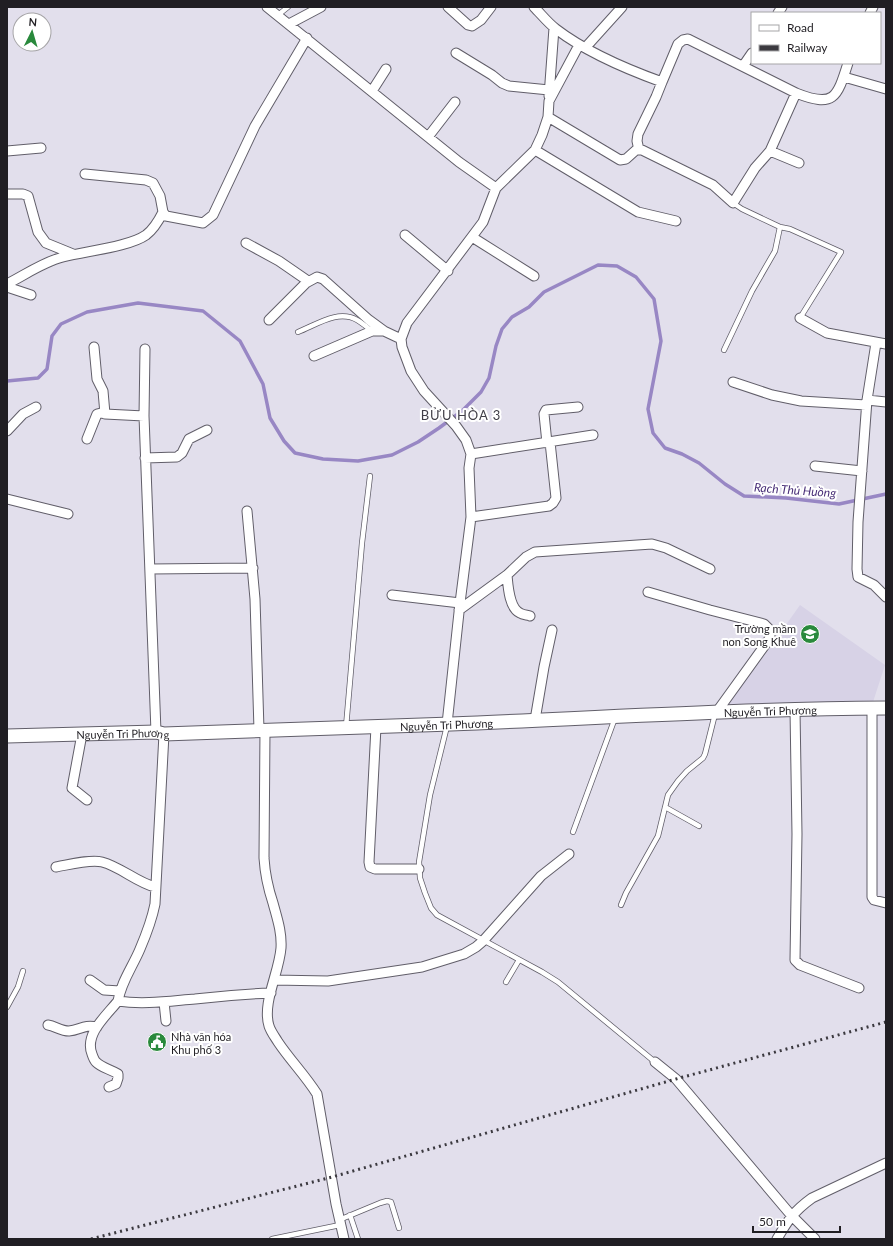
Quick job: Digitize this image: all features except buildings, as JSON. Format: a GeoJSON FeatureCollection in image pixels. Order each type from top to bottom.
{"type":"FeatureCollection","features":[{"type":"Feature","properties":{"kind":"main road","name":"Nguyễn Tri Phương"},"geometry":{"type":"LineString","coordinates":[[7,736],[376,727],[795,710],[886,708]]}},
{"type":"Feature","properties":{"kind":"street"},"geometry":{"type":"LineString","coordinates":[[267,7],[459,162],[480,175],[496,188]]}},
{"type":"Feature","properties":{"kind":"street"},"geometry":{"type":"LineString","coordinates":[[289,24],[321,7]]}},
{"type":"Feature","properties":{"kind":"street"},"geometry":{"type":"LineString","coordinates":[[448,7],[470,26],[474,26],[481,20],[491,7]]}},
{"type":"Feature","properties":{"kind":"street"},"geometry":{"type":"LineString","coordinates":[[534,7],[554,28],[582,46],[636,72],[662,82]]}},
{"type":"Feature","properties":{"kind":"street"},"geometry":{"type":"LineString","coordinates":[[548,102],[582,46],[622,7]]}},
{"type":"Feature","properties":{"kind":"street"},"geometry":{"type":"LineString","coordinates":[[447,724],[459,606],[471,517],[471,454],[466,440],[456,426],[424,391],[411,371],[402,347],[401,339],[407,323],[448,271],[483,222],[496,188],[535,150],[548,117],[554,28]]}},
{"type":"Feature","properties":{"kind":"street"},"geometry":{"type":"LineString","coordinates":[[85,174],[146,180],[153,183],[160,196],[163,212],[166,216],[203,223],[213,215],[255,126],[307,38]]}},
{"type":"Feature","properties":{"kind":"street"},"geometry":{"type":"LineString","coordinates":[[639,150],[637,141],[638,134],[656,97],[678,44],[682,40],[688,39],[812,100],[824,100],[838,91],[848,64]]}},
{"type":"Feature","properties":{"kind":"street"},"geometry":{"type":"LineString","coordinates":[[456,52],[492,74],[502,83],[509,86],[549,90]]}},
{"type":"Feature","properties":{"kind":"street"},"geometry":{"type":"LineString","coordinates":[[743,66],[751,54]]}},
{"type":"Feature","properties":{"kind":"street"},"geometry":{"type":"LineString","coordinates":[[372,91],[386,69]]}},
{"type":"Feature","properties":{"kind":"street"},"geometry":{"type":"LineString","coordinates":[[844,77],[886,89]]}},
{"type":"Feature","properties":{"kind":"street"},"geometry":{"type":"LineString","coordinates":[[548,117],[620,160],[626,159],[636,150],[639,150],[708,182],[733,203],[755,168],[770,151],[796,93]]}},
{"type":"Feature","properties":{"kind":"street"},"geometry":{"type":"LineString","coordinates":[[428,137],[455,102]]}},
{"type":"Feature","properties":{"kind":"street"},"geometry":{"type":"LineString","coordinates":[[7,150],[41,148]]}},
{"type":"Feature","properties":{"kind":"street"},"geometry":{"type":"LineString","coordinates":[[535,150],[638,212],[676,221]]}},
{"type":"Feature","properties":{"kind":"street"},"geometry":{"type":"LineString","coordinates":[[770,151],[800,163]]}},
{"type":"Feature","properties":{"kind":"street"},"geometry":{"type":"LineString","coordinates":[[7,194],[23,194],[28,196],[38,232],[46,243],[73,254]]}},
{"type":"Feature","properties":{"kind":"street"},"geometry":{"type":"LineString","coordinates":[[7,285],[52,261],[73,254],[122,244],[139,238],[146,234],[156,224],[163,212]]}},
{"type":"Feature","properties":{"kind":"street"},"geometry":{"type":"LineString","coordinates":[[405,235],[448,271]]}},
{"type":"Feature","properties":{"kind":"street"},"geometry":{"type":"LineString","coordinates":[[472,237],[534,276]]}},
{"type":"Feature","properties":{"kind":"street"},"geometry":{"type":"LineString","coordinates":[[246,243],[279,261],[308,281]]}},
{"type":"Feature","properties":{"kind":"street"},"geometry":{"type":"LineString","coordinates":[[269,320],[308,281],[317,277],[323,279],[384,331],[401,339]]}},
{"type":"Feature","properties":{"kind":"street"},"geometry":{"type":"LineString","coordinates":[[7,285],[31,295]]}},
{"type":"Feature","properties":{"kind":"street"},"geometry":{"type":"LineString","coordinates":[[800,318],[827,333],[886,344]]}},
{"type":"Feature","properties":{"kind":"street"},"geometry":{"type":"LineString","coordinates":[[314,356],[372,331],[384,331]]}},
{"type":"Feature","properties":{"kind":"street"},"geometry":{"type":"LineString","coordinates":[[876,343],[867,402],[858,522],[857,568],[858,577],[874,585],[886,597]]}},
{"type":"Feature","properties":{"kind":"street"},"geometry":{"type":"LineString","coordinates":[[94,347],[97,379],[103,392],[105,414]]}},
{"type":"Feature","properties":{"kind":"street"},"geometry":{"type":"LineString","coordinates":[[109,1087],[116,1084],[118,1074],[112,1070],[103,1068],[94,1061],[90,1050],[91,1040],[96,1027],[118,1001],[120,991],[140,949],[152,915],[155,887],[160,733],[145,458],[145,349]]}},
{"type":"Feature","properties":{"kind":"street"},"geometry":{"type":"LineString","coordinates":[[733,382],[772,395],[801,400],[886,402]]}},
{"type":"Feature","properties":{"kind":"street"},"geometry":{"type":"LineString","coordinates":[[7,431],[22,414],[36,407]]}},
{"type":"Feature","properties":{"kind":"street"},"geometry":{"type":"LineString","coordinates":[[471,517],[549,506],[553,503],[556,498],[544,414],[546,410],[578,407]]}},
{"type":"Feature","properties":{"kind":"street"},"geometry":{"type":"LineString","coordinates":[[88,439],[96,414],[101,413],[144,416]]}},
{"type":"Feature","properties":{"kind":"street"},"geometry":{"type":"LineString","coordinates":[[145,458],[177,457],[182,453],[189,439],[207,430]]}},
{"type":"Feature","properties":{"kind":"street"},"geometry":{"type":"LineString","coordinates":[[471,454],[548,443],[593,434]]}},
{"type":"Feature","properties":{"kind":"street"},"geometry":{"type":"LineString","coordinates":[[815,466],[862,471]]}},
{"type":"Feature","properties":{"kind":"street"},"geometry":{"type":"LineString","coordinates":[[7,499],[68,514]]}},
{"type":"Feature","properties":{"kind":"street"},"geometry":{"type":"LineString","coordinates":[[247,511],[253,568],[262,730],[265,875],[281,935],[279,966],[266,1010],[269,1027],[284,1050],[308,1080],[317,1094],[344,1239]]}},
{"type":"Feature","properties":{"kind":"street"},"geometry":{"type":"LineString","coordinates":[[392,595],[459,606],[507,575],[526,557],[535,552],[652,544],[666,548],[710,569]]}},
{"type":"Feature","properties":{"kind":"street"},"geometry":{"type":"LineString","coordinates":[[150,569],[253,568]]}},
{"type":"Feature","properties":{"kind":"street"},"geometry":{"type":"LineString","coordinates":[[507,575],[510,596],[515,608],[520,613],[530,616]]}},
{"type":"Feature","properties":{"kind":"street"},"geometry":{"type":"LineString","coordinates":[[648,592],[764,624],[770,630],[770,638],[716,713]]}},
{"type":"Feature","properties":{"kind":"street"},"geometry":{"type":"LineString","coordinates":[[535,720],[552,630]]}},
{"type":"Feature","properties":{"kind":"street"},"geometry":{"type":"LineString","coordinates":[[872,708],[872,897],[874,900],[886,904]]}},
{"type":"Feature","properties":{"kind":"street"},"geometry":{"type":"LineString","coordinates":[[795,710],[797,834],[795,960],[800,964],[859,988]]}},
{"type":"Feature","properties":{"kind":"street"},"geometry":{"type":"LineString","coordinates":[[376,727],[370,866],[375,869],[419,869]]}},
{"type":"Feature","properties":{"kind":"street"},"geometry":{"type":"LineString","coordinates":[[82,734],[72,788],[87,800]]}},
{"type":"Feature","properties":{"kind":"street"},"geometry":{"type":"LineString","coordinates":[[274,980],[328,981],[422,967],[464,954],[484,940],[541,876],[568,854]]}},
{"type":"Feature","properties":{"kind":"street"},"geometry":{"type":"LineString","coordinates":[[56,867],[85,862],[102,862],[147,885],[155,887]]}},
{"type":"Feature","properties":{"kind":"street"},"geometry":{"type":"LineString","coordinates":[[90,980],[104,990],[120,991]]}},
{"type":"Feature","properties":{"kind":"street"},"geometry":{"type":"LineString","coordinates":[[118,1001],[130,1003],[164,1002],[229,995],[271,993]]}},
{"type":"Feature","properties":{"kind":"street"},"geometry":{"type":"LineString","coordinates":[[164,1002],[166,1021]]}},
{"type":"Feature","properties":{"kind":"street"},"geometry":{"type":"LineString","coordinates":[[48,1024],[68,1031],[86,1026],[96,1027]]}},
{"type":"Feature","properties":{"kind":"street"},"geometry":{"type":"LineString","coordinates":[[655,1062],[676,1079],[791,1215],[815,1239]]}},
{"type":"Feature","properties":{"kind":"street"},"geometry":{"type":"LineString","coordinates":[[777,1239],[791,1215],[812,1198],[886,1163]]}},
{"type":"Feature","properties":{"kind":"lane"},"geometry":{"type":"LineString","coordinates":[[278,15],[288,7]]}},
{"type":"Feature","properties":{"kind":"lane"},"geometry":{"type":"LineString","coordinates":[[733,203],[780,228],[790,228],[841,252],[800,318]]}},
{"type":"Feature","properties":{"kind":"lane"},"geometry":{"type":"LineString","coordinates":[[724,350],[752,291],[775,251],[780,228]]}},
{"type":"Feature","properties":{"kind":"lane"},"geometry":{"type":"LineString","coordinates":[[298,332],[334,316],[345,316],[357,320],[372,331]]}},
{"type":"Feature","properties":{"kind":"lane"},"geometry":{"type":"LineString","coordinates":[[346,727],[370,476]]}},
{"type":"Feature","properties":{"kind":"lane"},"geometry":{"type":"LineString","coordinates":[[621,905],[626,892],[658,836],[668,796],[687,770],[703,758],[705,754],[716,713]]}},
{"type":"Feature","properties":{"kind":"lane"},"geometry":{"type":"LineString","coordinates":[[573,832],[615,717]]}},
{"type":"Feature","properties":{"kind":"lane"},"geometry":{"type":"LineString","coordinates":[[447,724],[430,795],[420,849],[420,878],[431,908],[437,915],[558,982],[655,1062]]}},
{"type":"Feature","properties":{"kind":"lane"},"geometry":{"type":"LineString","coordinates":[[665,807],[699,826]]}},
{"type":"Feature","properties":{"kind":"lane"},"geometry":{"type":"LineString","coordinates":[[506,982],[519,960]]}},
{"type":"Feature","properties":{"kind":"lane"},"geometry":{"type":"LineString","coordinates":[[7,1007],[18,987],[23,971]]}},
{"type":"Feature","properties":{"kind":"lane"},"geometry":{"type":"LineString","coordinates":[[272,1239],[340,1222],[350,1215],[387,1201],[392,1202],[399,1228]]}},
{"type":"Feature","properties":{"kind":"lane"},"geometry":{"type":"LineString","coordinates":[[350,1215],[358,1239]]}},
{"type":"Feature","properties":{"kind":"shaded area","name":"Trường mầm non Song Khuê"},"geometry":{"type":"Polygon","coordinates":[[[800,605],[885,665],[873,702],[726,705],[759,663],[800,605]]]}},
{"type":"Feature","properties":{"kind":"waterway","name":"Rạch Thủ Huồng"},"geometry":{"type":"LineString","coordinates":[[7,381],[38,378],[47,369],[52,336],[61,324],[87,312],[138,303],[203,311],[240,341],[263,384],[270,418],[284,441],[295,453],[323,459],[358,461],[392,455],[418,442],[439,428],[462,411],[481,392],[489,378],[496,346],[502,329],[512,317],[529,307],[544,292],[598,265],[617,266],[636,277],[654,299],[661,341],[648,409],[653,433],[665,448],[682,454],[699,463],[725,484],[744,496],[786,498],[839,504],[886,494]]}},
{"type":"Feature","properties":{"kind":"railway"},"geometry":{"type":"LineString","coordinates":[[91,1239],[332,1177],[676,1079],[886,1022]]}},
{"type":"Feature","properties":{"kind":"place","name":"Trường mầm non Song Khuê"},"geometry":{"type":"Point","coordinates":[810,634]}},
{"type":"Feature","properties":{"kind":"place","name":"Nhà văn hóa Khu phố 3"},"geometry":{"type":"Point","coordinates":[157,1042]}},
{"type":"Feature","properties":{"kind":"district","name":"BỬU HÒA 3"},"geometry":{"type":"Point","coordinates":[461,415]}}]}
